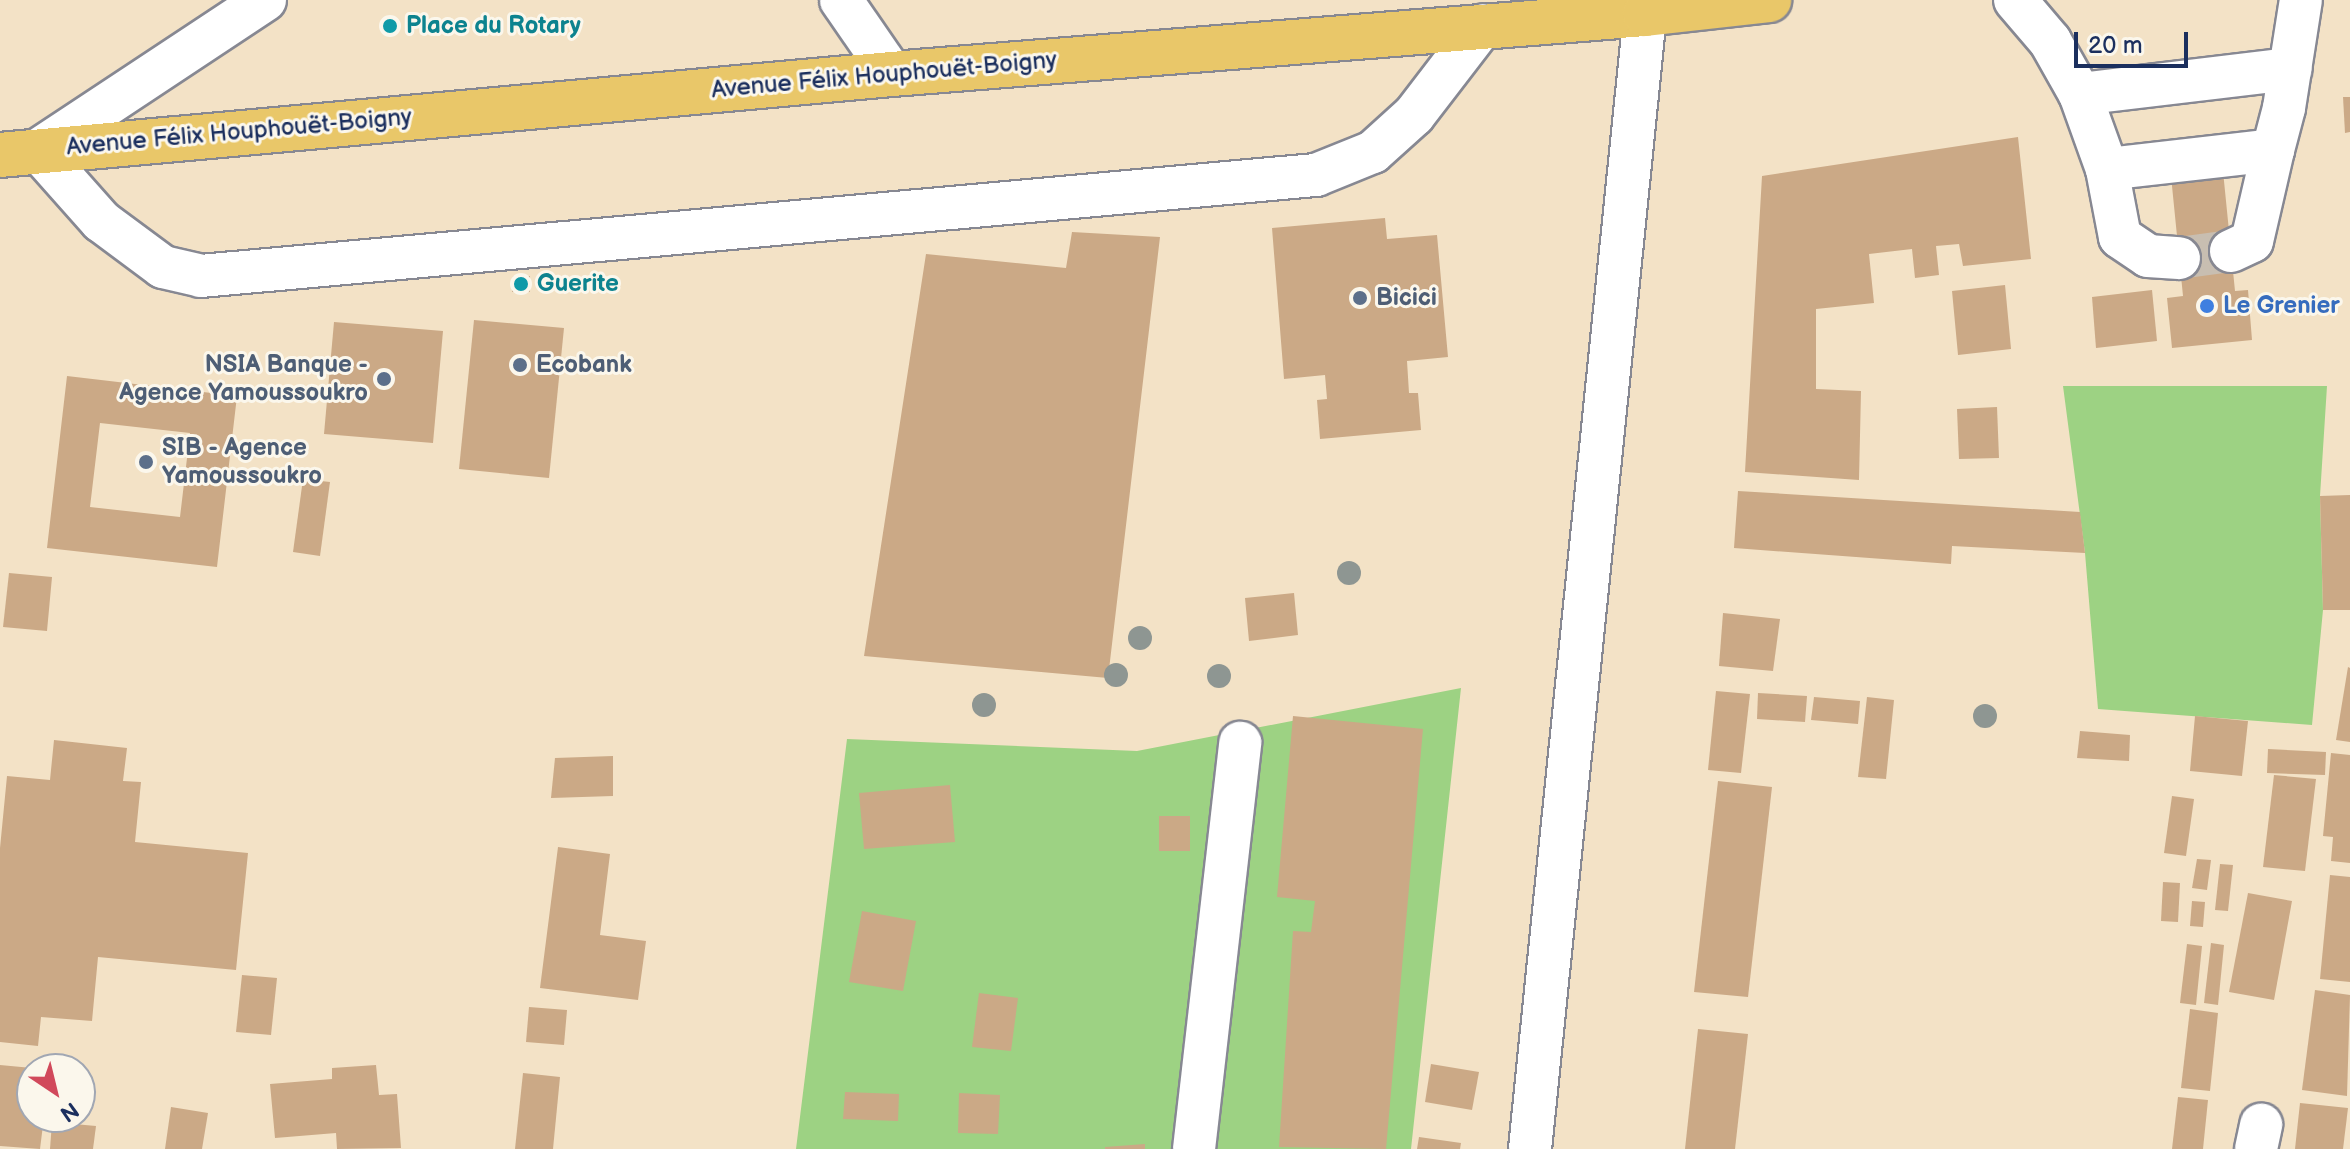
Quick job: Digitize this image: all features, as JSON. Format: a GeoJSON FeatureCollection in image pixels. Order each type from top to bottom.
{"type":"FeatureCollection","features":[{"type":"Feature","properties":{"kind":"highway","name":"Avenue Félix Houphouët-Boigny"},"geometry":{"type":"LineString","coordinates":[[19,153],[892,74],[1645,14],[1769,0]]}},
{"type":"Feature","properties":{"kind":"street"},"geometry":{"type":"LineString","coordinates":[[265,0],[19,153],[101,221],[163,267],[201,276],[1316,175],[1373,152],[1414,115],[1483,25]]}},
{"type":"Feature","properties":{"kind":"street"},"geometry":{"type":"LineString","coordinates":[[841,0],[892,74]]}},
{"type":"Feature","properties":{"kind":"street"},"geometry":{"type":"LineString","coordinates":[[2015,0],[2050,41],[2080,94],[2107,169],[2120,237],[2148,256],[2179,258]]}},
{"type":"Feature","properties":{"kind":"street"},"geometry":{"type":"LineString","coordinates":[[2231,251],[2252,241],[2291,69],[2301,0]]}},
{"type":"Feature","properties":{"kind":"street"},"geometry":{"type":"LineString","coordinates":[[1530,1149],[1645,14]]}},
{"type":"Feature","properties":{"kind":"street"},"geometry":{"type":"LineString","coordinates":[[2080,94],[2291,69]]}},
{"type":"Feature","properties":{"kind":"street"},"geometry":{"type":"LineString","coordinates":[[2107,169],[2273,150]]}},
{"type":"Feature","properties":{"kind":"street"},"geometry":{"type":"LineString","coordinates":[[1194,1149],[1240,743]]}},
{"type":"Feature","properties":{"kind":"green space"},"geometry":{"type":"Polygon","coordinates":[[[2063,386],[2327,386],[2320,496],[2323,610],[2312,725],[2098,709],[2085,553],[2063,386]]]}},
{"type":"Feature","properties":{"kind":"green space"},"geometry":{"type":"Polygon","coordinates":[[[1461,688],[1411,1149],[796,1149],[847,739],[1137,751],[1461,688]]]}},
{"type":"Feature","properties":{"kind":"building"},"geometry":{"type":"Polygon","coordinates":[[[2343,97],[2350,97],[2350,132],[2345,133],[2343,97]]]}},
{"type":"Feature","properties":{"kind":"building"},"geometry":{"type":"Polygon","coordinates":[[[2018,137],[2031,259],[1963,266],[1959,244],[1936,246],[1939,275],[1915,278],[1912,249],[1869,254],[1874,303],[1816,309],[1816,389],[1861,391],[1859,480],[1745,472],[1762,176],[2018,137]]]}},
{"type":"Feature","properties":{"kind":"building"},"geometry":{"type":"Polygon","coordinates":[[[2223,171],[2235,291],[2248,290],[2252,340],[2172,348],[2167,298],[2183,296],[2171,176],[2223,171]]]}},
{"type":"Feature","properties":{"kind":"building","name":"Bicici"},"geometry":{"type":"Polygon","coordinates":[[[1385,218],[1387,239],[1437,235],[1448,357],[1407,361],[1409,393],[1418,393],[1421,430],[1320,439],[1317,400],[1327,399],[1325,375],[1284,379],[1272,228],[1385,218]]]}},
{"type":"Feature","properties":{"kind":"building"},"geometry":{"type":"Polygon","coordinates":[[[1072,232],[1160,237],[1108,678],[864,656],[926,254],[1066,268],[1072,232]]]}},
{"type":"Feature","properties":{"kind":"building","name":"Guerite"},"geometry":{"type":"Polygon","coordinates":[[[513,276],[530,276],[530,292],[512,292],[513,276]]]}},
{"type":"Feature","properties":{"kind":"building"},"geometry":{"type":"Polygon","coordinates":[[[2005,285],[2011,349],[1958,355],[1952,291],[2005,285]]]}},
{"type":"Feature","properties":{"kind":"building"},"geometry":{"type":"Polygon","coordinates":[[[2152,290],[2157,341],[2096,348],[2092,297],[2152,290]]]}},
{"type":"Feature","properties":{"kind":"building"},"geometry":{"type":"Polygon","coordinates":[[[474,320],[564,328],[549,478],[459,469],[474,320]]]}},
{"type":"Feature","properties":{"kind":"building"},"geometry":{"type":"Polygon","coordinates":[[[334,322],[443,331],[433,443],[324,434],[334,322]]]}},
{"type":"Feature","properties":{"kind":"building"},"geometry":{"type":"Polygon","coordinates":[[[67,376],[237,396],[217,567],[47,548],[67,376]],[[100,423],[90,507],[180,517],[190,433],[100,423]]]}},
{"type":"Feature","properties":{"kind":"building"},"geometry":{"type":"Polygon","coordinates":[[[1997,407],[1999,458],[1959,459],[1957,409],[1997,407]]]}},
{"type":"Feature","properties":{"kind":"building"},"geometry":{"type":"Polygon","coordinates":[[[303,479],[330,482],[320,556],[293,552],[303,479]]]}},
{"type":"Feature","properties":{"kind":"building"},"geometry":{"type":"Polygon","coordinates":[[[1738,491],[2080,512],[2085,553],[1952,546],[1951,564],[1734,548],[1738,491]]]}},
{"type":"Feature","properties":{"kind":"building"},"geometry":{"type":"Polygon","coordinates":[[[2350,495],[2350,610],[2323,610],[2320,496],[2350,495]]]}},
{"type":"Feature","properties":{"kind":"building"},"geometry":{"type":"Polygon","coordinates":[[[9,573],[52,577],[47,631],[3,627],[9,573]]]}},
{"type":"Feature","properties":{"kind":"building"},"geometry":{"type":"Polygon","coordinates":[[[1294,593],[1298,635],[1249,641],[1245,598],[1294,593]]]}},
{"type":"Feature","properties":{"kind":"building"},"geometry":{"type":"Polygon","coordinates":[[[1723,613],[1780,619],[1773,671],[1719,666],[1723,613]]]}},
{"type":"Feature","properties":{"kind":"building"},"geometry":{"type":"Polygon","coordinates":[[[2350,668],[2350,742],[2336,740],[2350,668]]]}},
{"type":"Feature","properties":{"kind":"building"},"geometry":{"type":"Polygon","coordinates":[[[1716,691],[1750,694],[1741,773],[1708,770],[1716,691]]]}},
{"type":"Feature","properties":{"kind":"building"},"geometry":{"type":"Polygon","coordinates":[[[1758,693],[1807,696],[1805,722],[1757,719],[1758,693]]]}},
{"type":"Feature","properties":{"kind":"building"},"geometry":{"type":"Polygon","coordinates":[[[1814,697],[1860,701],[1858,724],[1811,720],[1814,697]]]}},
{"type":"Feature","properties":{"kind":"building"},"geometry":{"type":"Polygon","coordinates":[[[1867,697],[1894,700],[1886,779],[1858,777],[1867,697]]]}},
{"type":"Feature","properties":{"kind":"building"},"geometry":{"type":"Polygon","coordinates":[[[1293,716],[1423,729],[1386,1149],[1279,1147],[1293,931],[1311,932],[1315,901],[1277,897],[1293,716]]]}},
{"type":"Feature","properties":{"kind":"building"},"geometry":{"type":"Polygon","coordinates":[[[2195,716],[2248,721],[2242,776],[2190,771],[2195,716]]]}},
{"type":"Feature","properties":{"kind":"building"},"geometry":{"type":"Polygon","coordinates":[[[2080,731],[2130,735],[2129,761],[2077,758],[2080,731]]]}},
{"type":"Feature","properties":{"kind":"building"},"geometry":{"type":"Polygon","coordinates":[[[54,740],[127,748],[123,781],[141,782],[135,842],[248,853],[236,970],[98,957],[92,1021],[41,1017],[38,1046],[0,1042],[0,848],[7,776],[50,780],[54,740]]]}},
{"type":"Feature","properties":{"kind":"building"},"geometry":{"type":"Polygon","coordinates":[[[2268,749],[2326,752],[2325,775],[2267,773],[2268,749]]]}},
{"type":"Feature","properties":{"kind":"building"},"geometry":{"type":"Polygon","coordinates":[[[2331,753],[2350,755],[2350,863],[2331,861],[2333,837],[2323,836],[2331,753]]]}},
{"type":"Feature","properties":{"kind":"building"},"geometry":{"type":"Polygon","coordinates":[[[613,756],[613,796],[551,798],[555,758],[613,756]]]}},
{"type":"Feature","properties":{"kind":"building"},"geometry":{"type":"Polygon","coordinates":[[[2274,775],[2316,779],[2305,871],[2263,867],[2274,775]]]}},
{"type":"Feature","properties":{"kind":"building"},"geometry":{"type":"Polygon","coordinates":[[[1718,781],[1772,787],[1748,997],[1694,992],[1718,781]]]}},
{"type":"Feature","properties":{"kind":"building"},"geometry":{"type":"Polygon","coordinates":[[[950,785],[955,842],[864,849],[859,793],[950,785]]]}},
{"type":"Feature","properties":{"kind":"building"},"geometry":{"type":"Polygon","coordinates":[[[2172,796],[2194,799],[2186,856],[2164,853],[2172,796]]]}},
{"type":"Feature","properties":{"kind":"building"},"geometry":{"type":"Polygon","coordinates":[[[1159,816],[1190,816],[1190,851],[1159,851],[1159,816]]]}},
{"type":"Feature","properties":{"kind":"building"},"geometry":{"type":"Polygon","coordinates":[[[558,847],[610,854],[600,935],[646,941],[638,1000],[540,988],[558,847]]]}},
{"type":"Feature","properties":{"kind":"building"},"geometry":{"type":"Polygon","coordinates":[[[2197,859],[2211,860],[2207,890],[2192,888],[2197,859]]]}},
{"type":"Feature","properties":{"kind":"building"},"geometry":{"type":"Polygon","coordinates":[[[2220,864],[2233,865],[2228,911],[2215,910],[2220,864]]]}},
{"type":"Feature","properties":{"kind":"building"},"geometry":{"type":"Polygon","coordinates":[[[2330,875],[2350,877],[2350,982],[2320,979],[2330,875]]]}},
{"type":"Feature","properties":{"kind":"building"},"geometry":{"type":"Polygon","coordinates":[[[2163,882],[2180,883],[2178,922],[2161,921],[2163,882]]]}},
{"type":"Feature","properties":{"kind":"building"},"geometry":{"type":"Polygon","coordinates":[[[2248,893],[2292,901],[2274,1000],[2229,992],[2248,893]]]}},
{"type":"Feature","properties":{"kind":"building"},"geometry":{"type":"Polygon","coordinates":[[[2192,901],[2205,902],[2203,927],[2190,926],[2192,901]]]}},
{"type":"Feature","properties":{"kind":"building"},"geometry":{"type":"Polygon","coordinates":[[[862,911],[916,921],[903,991],[849,982],[862,911]]]}},
{"type":"Feature","properties":{"kind":"building"},"geometry":{"type":"Polygon","coordinates":[[[2211,943],[2224,945],[2218,1005],[2204,1003],[2211,943]]]}},
{"type":"Feature","properties":{"kind":"building"},"geometry":{"type":"Polygon","coordinates":[[[2187,944],[2202,946],[2196,1005],[2180,1003],[2187,944]]]}},
{"type":"Feature","properties":{"kind":"building"},"geometry":{"type":"Polygon","coordinates":[[[242,975],[277,978],[271,1035],[236,1032],[242,975]]]}},
{"type":"Feature","properties":{"kind":"building"},"geometry":{"type":"Polygon","coordinates":[[[2315,990],[2350,995],[2347,1096],[2302,1090],[2315,990]]]}},
{"type":"Feature","properties":{"kind":"building"},"geometry":{"type":"Polygon","coordinates":[[[979,993],[1018,998],[1011,1051],[972,1047],[979,993]]]}},
{"type":"Feature","properties":{"kind":"building"},"geometry":{"type":"Polygon","coordinates":[[[529,1007],[567,1010],[564,1045],[526,1042],[529,1007]]]}},
{"type":"Feature","properties":{"kind":"building"},"geometry":{"type":"Polygon","coordinates":[[[2190,1009],[2218,1013],[2210,1091],[2181,1088],[2190,1009]]]}},
{"type":"Feature","properties":{"kind":"building"},"geometry":{"type":"Polygon","coordinates":[[[1698,1029],[1748,1034],[1735,1149],[1685,1149],[1698,1029]]]}},
{"type":"Feature","properties":{"kind":"building"},"geometry":{"type":"Polygon","coordinates":[[[1431,1064],[1479,1072],[1472,1110],[1425,1102],[1431,1064]]]}},
{"type":"Feature","properties":{"kind":"building"},"geometry":{"type":"Polygon","coordinates":[[[0,1065],[16,1066],[16,1133],[42,1133],[40,1149],[0,1146],[0,1065]]]}},
{"type":"Feature","properties":{"kind":"building"},"geometry":{"type":"Polygon","coordinates":[[[376,1065],[379,1095],[397,1094],[401,1148],[337,1149],[336,1133],[275,1138],[270,1084],[332,1079],[332,1068],[376,1065]]]}},
{"type":"Feature","properties":{"kind":"building"},"geometry":{"type":"Polygon","coordinates":[[[523,1073],[560,1077],[553,1149],[515,1149],[523,1073]]]}},
{"type":"Feature","properties":{"kind":"building"},"geometry":{"type":"Polygon","coordinates":[[[845,1092],[899,1094],[898,1121],[843,1119],[845,1092]]]}},
{"type":"Feature","properties":{"kind":"building"},"geometry":{"type":"Polygon","coordinates":[[[959,1093],[1000,1095],[998,1134],[958,1133],[959,1093]]]}},
{"type":"Feature","properties":{"kind":"building"},"geometry":{"type":"Polygon","coordinates":[[[2178,1097],[2208,1100],[2203,1149],[2172,1149],[2178,1097]]]}},
{"type":"Feature","properties":{"kind":"building"},"geometry":{"type":"Polygon","coordinates":[[[2300,1103],[2348,1108],[2343,1149],[2295,1149],[2300,1103]]]}},
{"type":"Feature","properties":{"kind":"building"},"geometry":{"type":"Polygon","coordinates":[[[171,1107],[208,1113],[202,1149],[165,1149],[171,1107]]]}},
{"type":"Feature","properties":{"kind":"building"},"geometry":{"type":"Polygon","coordinates":[[[51,1133],[95,1133],[93,1149],[50,1149],[51,1133]]]}},
{"type":"Feature","properties":{"kind":"building"},"geometry":{"type":"Polygon","coordinates":[[[1419,1137],[1461,1143],[1460,1149],[1417,1149],[1419,1137]]]}},
{"type":"Feature","properties":{"kind":"building"},"geometry":{"type":"Polygon","coordinates":[[[1145,1144],[1145,1149],[1105,1149],[1105,1147],[1145,1144]]]}},
{"type":"Feature","properties":{"kind":"tunnel"},"geometry":{"type":"LineString","coordinates":[[2179,258],[2231,251]]}},
{"type":"Feature","properties":{"kind":"place","name":"Place du Rotary"},"geometry":{"type":"Point","coordinates":[390,26]}},
{"type":"Feature","properties":{"kind":"place","name":"Guerite"},"geometry":{"type":"Point","coordinates":[521,284]}},
{"type":"Feature","properties":{"kind":"place","name":"Bicici"},"geometry":{"type":"Point","coordinates":[1360,298]}},
{"type":"Feature","properties":{"kind":"place","name":"Le Grenier"},"geometry":{"type":"Point","coordinates":[2207,306]}},
{"type":"Feature","properties":{"kind":"place","name":"Ecobank"},"geometry":{"type":"Point","coordinates":[520,365]}},
{"type":"Feature","properties":{"kind":"place","name":"NSIA Banque - Agence Yamoussoukro"},"geometry":{"type":"Point","coordinates":[384,379]}},
{"type":"Feature","properties":{"kind":"place","name":"SIB - Agence Yamoussoukro"},"geometry":{"type":"Point","coordinates":[146,462]}}]}
